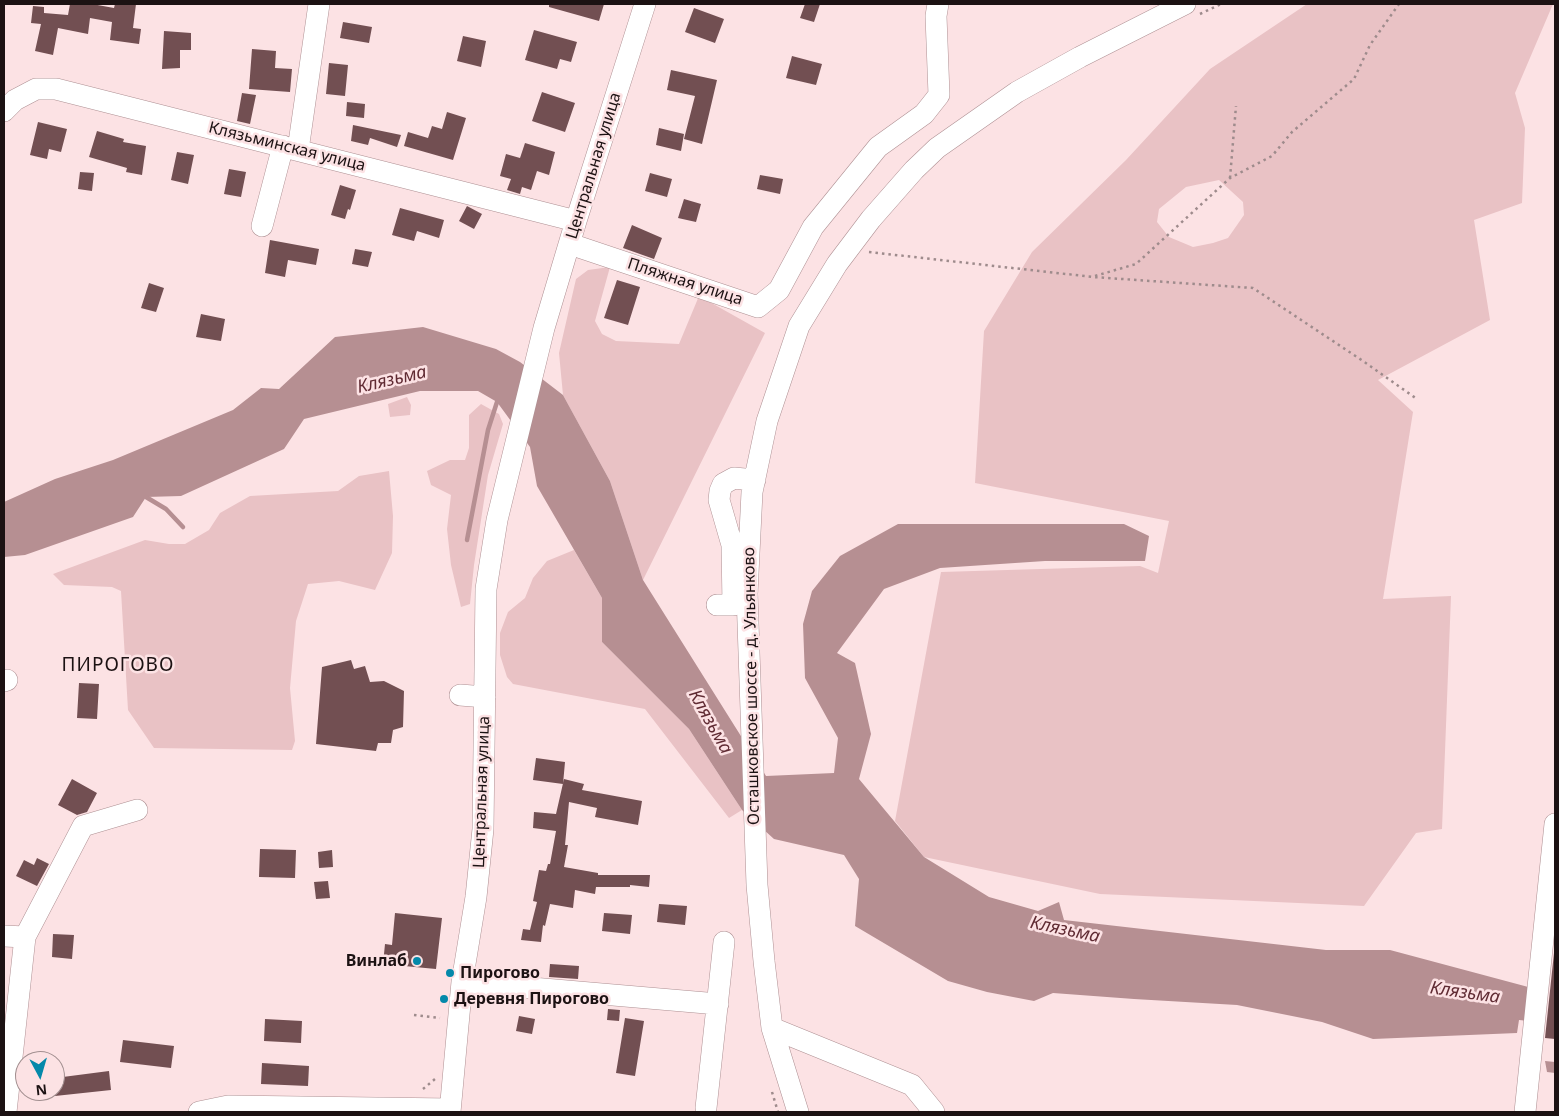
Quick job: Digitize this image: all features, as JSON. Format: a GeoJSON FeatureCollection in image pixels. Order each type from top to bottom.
{"type":"FeatureCollection","features":[{"type":"Feature","properties":{"kind":"street"},"geometry":{"type":"LineString","coordinates":[[262,226],[290,148],[320,4]]}},
{"type":"Feature","properties":{"kind":"street","name":"Центральная улица"},"geometry":{"type":"LineString","coordinates":[[450,1111],[462,982],[476,897],[483,829],[486,589],[496,520],[544,328],[645,4]]}},
{"type":"Feature","properties":{"kind":"street","name":"Пляжная улица"},"geometry":{"type":"LineString","coordinates":[[570,244],[758,306],[779,290],[813,227],[878,147],[924,114],[939,95],[936,16],[938,4]]}},
{"type":"Feature","properties":{"kind":"street","name":"Осташковское шоссе - д. Ульянково"},"geometry":{"type":"LineString","coordinates":[[798,1112],[772,1028],[768,1001],[757,885],[747,594],[749,534],[754,480],[766,421],[799,326],[837,264],[858,251],[871,219],[937,148],[1017,92],[1080,57],[1190,10]]}},
{"type":"Feature","properties":{"kind":"street","name":"Клязьминская улица"},"geometry":{"type":"LineString","coordinates":[[4,111],[15,100],[36,89],[56,89],[576,221]]}},
{"type":"Feature","properties":{"kind":"street"},"geometry":{"type":"LineString","coordinates":[[717,605],[733,605],[732,545],[719,500],[720,491],[723,484],[734,478],[754,480]]}},
{"type":"Feature","properties":{"kind":"street"},"geometry":{"type":"LineString","coordinates":[[460,695],[485,697]]}},
{"type":"Feature","properties":{"kind":"street"},"geometry":{"type":"LineString","coordinates":[[6,1112],[25,937],[83,826],[137,810]]}},
{"type":"Feature","properties":{"kind":"street"},"geometry":{"type":"LineString","coordinates":[[1525,1112],[1555,824]]}},
{"type":"Feature","properties":{"kind":"street"},"geometry":{"type":"LineString","coordinates":[[4,936],[25,937]]}},
{"type":"Feature","properties":{"kind":"street"},"geometry":{"type":"LineString","coordinates":[[706,1108],[724,942]]}},
{"type":"Feature","properties":{"kind":"street"},"geometry":{"type":"LineString","coordinates":[[462,982],[718,1004]]}},
{"type":"Feature","properties":{"kind":"street"},"geometry":{"type":"LineString","coordinates":[[772,1028],[912,1084],[934,1112]]}},
{"type":"Feature","properties":{"kind":"street"},"geometry":{"type":"LineString","coordinates":[[199,1112],[228,1106],[450,1111]]}},
{"type":"Feature","properties":{"kind":"path"},"geometry":{"type":"LineString","coordinates":[[1190,10],[1221,4]]}},
{"type":"Feature","properties":{"kind":"path"},"geometry":{"type":"LineString","coordinates":[[1093,277],[1136,264],[1230,178],[1272,156],[1292,132],[1354,79],[1370,45],[1399,4]]}},
{"type":"Feature","properties":{"kind":"path"},"geometry":{"type":"LineString","coordinates":[[1230,178],[1236,106]]}},
{"type":"Feature","properties":{"kind":"path"},"geometry":{"type":"LineString","coordinates":[[858,251],[873,246]]}},
{"type":"Feature","properties":{"kind":"path"},"geometry":{"type":"LineString","coordinates":[[858,251],[1093,277],[1254,288],[1417,398]]}},
{"type":"Feature","properties":{"kind":"path"},"geometry":{"type":"LineString","coordinates":[[414,1015],[444,1018]]}},
{"type":"Feature","properties":{"kind":"path"},"geometry":{"type":"LineString","coordinates":[[423,1089],[438,1076]]}},
{"type":"Feature","properties":{"kind":"shaded area"},"geometry":{"type":"Polygon","coordinates":[[[1307,4],[1553,4],[1515,93],[1525,128],[1522,203],[1474,220],[1490,320],[1378,380],[1413,412],[1383,599],[1451,596],[1442,829],[1416,833],[1364,906],[1100,894],[924,857],[895,821],[941,572],[1140,566],[1158,573],[1169,521],[975,483],[984,331],[1032,252],[1126,160],[1210,69],[1307,4]],[[1219,180],[1186,187],[1159,209],[1157,222],[1169,237],[1193,247],[1213,243],[1228,238],[1244,215],[1243,202],[1219,180]]]}},
{"type":"Feature","properties":{"kind":"shaded area"},"geometry":{"type":"Polygon","coordinates":[[[610,267],[595,321],[602,334],[616,341],[679,344],[699,296],[765,333],[643,580],[610,481],[563,395],[559,353],[576,279],[588,270],[610,267]]]}},
{"type":"Feature","properties":{"kind":"shaded area"},"geometry":{"type":"Polygon","coordinates":[[[407,397],[411,405],[410,415],[390,417],[388,404],[407,397]]]}},
{"type":"Feature","properties":{"kind":"shaded area"},"geometry":{"type":"Polygon","coordinates":[[[481,404],[499,414],[503,424],[488,475],[470,604],[461,607],[451,565],[447,529],[451,495],[431,485],[427,471],[450,460],[465,460],[469,448],[469,415],[481,404]]]}},
{"type":"Feature","properties":{"kind":"shaded area"},"geometry":{"type":"Polygon","coordinates":[[[389,471],[393,516],[392,553],[375,590],[339,581],[308,584],[296,621],[290,688],[295,741],[292,750],[154,748],[128,710],[121,591],[112,587],[64,585],[53,574],[145,540],[169,544],[185,544],[209,530],[220,513],[250,496],[338,491],[359,476],[389,471]]]}},
{"type":"Feature","properties":{"kind":"shaded area"},"geometry":{"type":"Polygon","coordinates":[[[574,550],[602,598],[602,642],[689,729],[742,810],[729,818],[645,709],[513,684],[507,677],[500,655],[500,633],[508,612],[525,598],[533,578],[547,561],[574,550]]]}},
{"type":"Feature","properties":{"kind":"water","name":"Клязьма"},"geometry":{"type":"Polygon","coordinates":[[[423,327],[496,349],[520,362],[563,395],[610,481],[643,580],[766,776],[834,773],[838,738],[805,678],[803,624],[812,591],[840,556],[898,524],[1124,524],[1149,536],[1145,561],[1045,561],[940,568],[884,589],[837,653],[855,663],[871,734],[859,779],[924,857],[989,897],[1038,911],[1059,902],[1064,920],[1326,950],[1390,950],[1532,988],[1529,1021],[1519,1020],[1517,1033],[1373,1039],[1322,1022],[1237,1005],[1053,993],[1034,1001],[987,992],[948,981],[855,926],[859,879],[844,855],[774,839],[742,810],[689,729],[602,642],[602,598],[537,486],[530,447],[497,402],[478,391],[420,391],[304,419],[284,449],[181,496],[146,497],[133,517],[25,555],[4,557],[4,502],[55,479],[113,460],[233,410],[261,388],[279,389],[335,337],[423,327]]]}},
{"type":"Feature","properties":{"kind":"water"},"geometry":{"type":"Polygon","coordinates":[[[1545,1061],[1555,1062],[1555,1073],[1547,1072],[1545,1061]]]}},
{"type":"Feature","properties":{"kind":"building"},"geometry":{"type":"Polygon","coordinates":[[[70,4],[92,4],[114,8],[115,4],[136,4],[133,28],[141,29],[139,44],[110,40],[112,22],[90,18],[88,34],[58,28],[53,55],[35,51],[41,24],[31,23],[33,6],[44,7],[44,13],[68,15],[70,4]]]}},
{"type":"Feature","properties":{"kind":"building"},"geometry":{"type":"Polygon","coordinates":[[[549,4],[604,4],[599,21],[549,7],[549,4]]]}},
{"type":"Feature","properties":{"kind":"building"},"geometry":{"type":"Polygon","coordinates":[[[805,4],[820,4],[814,22],[800,18],[805,4]]]}},
{"type":"Feature","properties":{"kind":"building"},"geometry":{"type":"Polygon","coordinates":[[[694,8],[724,19],[715,43],[685,32],[694,8]]]}},
{"type":"Feature","properties":{"kind":"building"},"geometry":{"type":"Polygon","coordinates":[[[343,22],[372,27],[369,43],[340,38],[343,22]]]}},
{"type":"Feature","properties":{"kind":"building"},"geometry":{"type":"Polygon","coordinates":[[[534,30],[577,42],[571,62],[560,59],[557,69],[525,60],[534,30]]]}},
{"type":"Feature","properties":{"kind":"building"},"geometry":{"type":"Polygon","coordinates":[[[164,31],[191,33],[191,50],[180,50],[180,68],[162,69],[164,31]]]}},
{"type":"Feature","properties":{"kind":"building"},"geometry":{"type":"Polygon","coordinates":[[[463,36],[486,41],[481,67],[457,61],[463,36]]]}},
{"type":"Feature","properties":{"kind":"building"},"geometry":{"type":"Polygon","coordinates":[[[252,49],[276,51],[275,68],[292,69],[290,92],[249,89],[252,49]]]}},
{"type":"Feature","properties":{"kind":"building"},"geometry":{"type":"Polygon","coordinates":[[[792,56],[822,64],[816,85],[786,78],[792,56]]]}},
{"type":"Feature","properties":{"kind":"building"},"geometry":{"type":"Polygon","coordinates":[[[329,63],[348,65],[345,96],[326,94],[329,63]]]}},
{"type":"Feature","properties":{"kind":"building"},"geometry":{"type":"Polygon","coordinates":[[[671,70],[717,80],[702,144],[684,139],[695,96],[667,90],[671,70]]]}},
{"type":"Feature","properties":{"kind":"building"},"geometry":{"type":"Polygon","coordinates":[[[542,92],[575,103],[565,132],[532,121],[542,92]]]}},
{"type":"Feature","properties":{"kind":"building"},"geometry":{"type":"Polygon","coordinates":[[[242,93],[256,95],[250,124],[237,121],[242,93]]]}},
{"type":"Feature","properties":{"kind":"building"},"geometry":{"type":"Polygon","coordinates":[[[347,102],[365,104],[364,118],[346,116],[347,102]]]}},
{"type":"Feature","properties":{"kind":"building"},"geometry":{"type":"Polygon","coordinates":[[[447,112],[466,118],[453,160],[404,146],[408,132],[428,138],[432,126],[442,129],[447,112]]]}},
{"type":"Feature","properties":{"kind":"building"},"geometry":{"type":"Polygon","coordinates":[[[38,122],[67,129],[61,152],[49,149],[47,159],[30,155],[38,122]]]}},
{"type":"Feature","properties":{"kind":"building"},"geometry":{"type":"Polygon","coordinates":[[[353,125],[401,135],[397,147],[370,138],[368,145],[351,141],[353,125]]]}},
{"type":"Feature","properties":{"kind":"building"},"geometry":{"type":"Polygon","coordinates":[[[659,128],[684,134],[681,151],[656,145],[659,128]]]}},
{"type":"Feature","properties":{"kind":"building"},"geometry":{"type":"Polygon","coordinates":[[[97,131],[124,139],[123,142],[146,146],[142,175],[126,172],[127,168],[89,157],[97,131]]]}},
{"type":"Feature","properties":{"kind":"building"},"geometry":{"type":"Polygon","coordinates":[[[525,143],[555,152],[549,175],[537,171],[531,190],[522,187],[520,194],[507,190],[511,179],[500,176],[506,154],[520,158],[525,143]]]}},
{"type":"Feature","properties":{"kind":"building"},"geometry":{"type":"Polygon","coordinates":[[[177,152],[194,155],[188,184],[171,180],[177,152]]]}},
{"type":"Feature","properties":{"kind":"building"},"geometry":{"type":"Polygon","coordinates":[[[229,169],[246,172],[241,197],[224,194],[229,169]]]}},
{"type":"Feature","properties":{"kind":"building"},"geometry":{"type":"Polygon","coordinates":[[[80,172],[94,173],[92,191],[78,189],[80,172]]]}},
{"type":"Feature","properties":{"kind":"building"},"geometry":{"type":"Polygon","coordinates":[[[650,173],[672,179],[667,197],[645,191],[650,173]]]}},
{"type":"Feature","properties":{"kind":"building"},"geometry":{"type":"Polygon","coordinates":[[[760,175],[783,179],[780,194],[757,189],[760,175]]]}},
{"type":"Feature","properties":{"kind":"building"},"geometry":{"type":"Polygon","coordinates":[[[340,185],[356,190],[345,219],[331,215],[340,185]]]}},
{"type":"Feature","properties":{"kind":"building"},"geometry":{"type":"Polygon","coordinates":[[[684,199],[701,204],[696,222],[678,218],[684,199]]]}},
{"type":"Feature","properties":{"kind":"building"},"geometry":{"type":"Polygon","coordinates":[[[467,206],[482,214],[474,229],[459,221],[467,206]]]}},
{"type":"Feature","properties":{"kind":"building"},"geometry":{"type":"Polygon","coordinates":[[[400,208],[444,220],[439,238],[417,231],[414,241],[392,235],[400,208]]]}},
{"type":"Feature","properties":{"kind":"building"},"geometry":{"type":"Polygon","coordinates":[[[632,225],[662,238],[654,259],[623,248],[632,225]]]}},
{"type":"Feature","properties":{"kind":"building"},"geometry":{"type":"Polygon","coordinates":[[[270,240],[319,249],[316,265],[288,260],[285,277],[265,273],[270,240]]]}},
{"type":"Feature","properties":{"kind":"building"},"geometry":{"type":"Polygon","coordinates":[[[355,249],[372,252],[368,267],[352,264],[355,249]]]}},
{"type":"Feature","properties":{"kind":"building"},"geometry":{"type":"Polygon","coordinates":[[[617,280],[640,287],[628,325],[604,318],[617,280]]]}},
{"type":"Feature","properties":{"kind":"building"},"geometry":{"type":"Polygon","coordinates":[[[149,283],[164,288],[156,312],[141,308],[149,283]]]}},
{"type":"Feature","properties":{"kind":"building"},"geometry":{"type":"Polygon","coordinates":[[[201,314],[225,319],[221,341],[196,337],[201,314]]]}},
{"type":"Feature","properties":{"kind":"building"},"geometry":{"type":"Polygon","coordinates":[[[351,660],[354,669],[365,666],[370,682],[384,681],[404,691],[403,727],[393,730],[391,743],[378,743],[376,751],[316,744],[322,667],[351,660]]]}},
{"type":"Feature","properties":{"kind":"building"},"geometry":{"type":"Polygon","coordinates":[[[79,683],[99,684],[97,719],[77,718],[79,683]]]}},
{"type":"Feature","properties":{"kind":"building"},"geometry":{"type":"Polygon","coordinates":[[[536,758],[565,762],[563,784],[533,780],[536,758]]]}},
{"type":"Feature","properties":{"kind":"building"},"geometry":{"type":"Polygon","coordinates":[[[72,779],[97,793],[87,812],[77,815],[58,805],[72,779]]]}},
{"type":"Feature","properties":{"kind":"building"},"geometry":{"type":"Polygon","coordinates":[[[564,779],[584,784],[582,790],[642,801],[638,825],[595,817],[597,808],[569,802],[565,845],[568,845],[564,867],[598,873],[598,875],[650,875],[649,887],[630,885],[630,887],[596,887],[595,894],[575,890],[573,908],[550,904],[545,926],[543,925],[541,942],[521,940],[523,929],[530,930],[537,902],[533,901],[539,870],[546,871],[548,864],[550,864],[556,831],[533,828],[534,812],[556,814],[564,779]]]}},
{"type":"Feature","properties":{"kind":"building"},"geometry":{"type":"Polygon","coordinates":[[[260,849],[296,850],[295,878],[259,877],[260,849]]]}},
{"type":"Feature","properties":{"kind":"building"},"geometry":{"type":"Polygon","coordinates":[[[332,850],[333,867],[319,868],[318,852],[332,850]]]}},
{"type":"Feature","properties":{"kind":"building"},"geometry":{"type":"Polygon","coordinates":[[[37,858],[49,864],[37,886],[16,876],[24,860],[34,865],[37,858]]]}},
{"type":"Feature","properties":{"kind":"building"},"geometry":{"type":"Polygon","coordinates":[[[328,881],[330,898],[316,899],[314,882],[328,881]]]}},
{"type":"Feature","properties":{"kind":"building"},"geometry":{"type":"Polygon","coordinates":[[[659,904],[687,906],[685,925],[657,922],[659,904]]]}},
{"type":"Feature","properties":{"kind":"building"},"geometry":{"type":"Polygon","coordinates":[[[395,913],[442,918],[436,969],[383,964],[385,944],[392,945],[395,913]]]}},
{"type":"Feature","properties":{"kind":"building"},"geometry":{"type":"Polygon","coordinates":[[[604,913],[632,915],[630,934],[602,931],[604,913]]]}},
{"type":"Feature","properties":{"kind":"building"},"geometry":{"type":"Polygon","coordinates":[[[53,934],[74,935],[72,959],[52,957],[53,934]]]}},
{"type":"Feature","properties":{"kind":"building"},"geometry":{"type":"Polygon","coordinates":[[[1555,953],[1555,1039],[1545,1038],[1555,953]]]}},
{"type":"Feature","properties":{"kind":"building"},"geometry":{"type":"Polygon","coordinates":[[[550,964],[579,966],[578,979],[549,977],[550,964]]]}},
{"type":"Feature","properties":{"kind":"building"},"geometry":{"type":"Polygon","coordinates":[[[608,1009],[620,1010],[619,1021],[607,1020],[608,1009]]]}},
{"type":"Feature","properties":{"kind":"building"},"geometry":{"type":"Polygon","coordinates":[[[519,1016],[535,1019],[532,1034],[516,1031],[519,1016]]]}},
{"type":"Feature","properties":{"kind":"building"},"geometry":{"type":"Polygon","coordinates":[[[625,1018],[644,1021],[635,1076],[616,1073],[625,1018]]]}},
{"type":"Feature","properties":{"kind":"building"},"geometry":{"type":"Polygon","coordinates":[[[265,1019],[302,1021],[301,1043],[264,1041],[265,1019]]]}},
{"type":"Feature","properties":{"kind":"building"},"geometry":{"type":"Polygon","coordinates":[[[123,1040],[174,1046],[171,1068],[120,1062],[123,1040]]]}},
{"type":"Feature","properties":{"kind":"building"},"geometry":{"type":"Polygon","coordinates":[[[262,1063],[309,1066],[308,1086],[261,1084],[262,1063]]]}},
{"type":"Feature","properties":{"kind":"building"},"geometry":{"type":"Polygon","coordinates":[[[109,1071],[111,1090],[65,1095],[65,1077],[109,1071]]]}},
{"type":"Feature","properties":{"kind":"waterway"},"geometry":{"type":"LineString","coordinates":[[467,540],[488,430],[497,402]]}},
{"type":"Feature","properties":{"kind":"waterway"},"geometry":{"type":"LineString","coordinates":[[146,497],[166,509],[183,527]]}},
{"type":"Feature","properties":{"kind":"place","name":"Винлаб"},"geometry":{"type":"Point","coordinates":[417,961]}},
{"type":"Feature","properties":{"kind":"place","name":"Пирогово"},"geometry":{"type":"Point","coordinates":[450,973]}},
{"type":"Feature","properties":{"kind":"place","name":"Деревня Пирогово"},"geometry":{"type":"Point","coordinates":[444,999]}},
{"type":"Feature","properties":{"kind":"district","name":"ПИРОГОВО"},"geometry":{"type":"Point","coordinates":[118,666]}}]}
